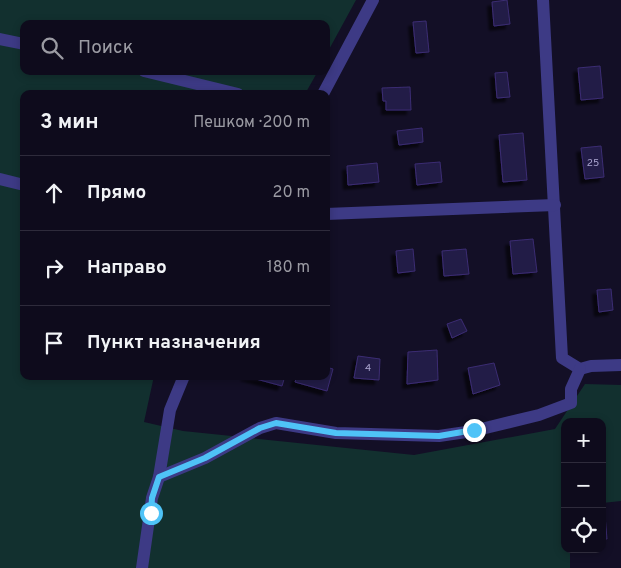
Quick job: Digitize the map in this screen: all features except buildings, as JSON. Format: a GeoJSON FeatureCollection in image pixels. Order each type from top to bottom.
{"type":"FeatureCollection","features":[{"type":"Feature","properties":{"kind":"street"},"geometry":{"type":"LineString","coordinates":[[325,90],[373,0]]}},
{"type":"Feature","properties":{"kind":"street"},"geometry":{"type":"LineString","coordinates":[[543,0],[562,358],[580,369],[591,366],[621,365]]}},
{"type":"Feature","properties":{"kind":"street"},"geometry":{"type":"LineString","coordinates":[[0,39],[20,43]]}},
{"type":"Feature","properties":{"kind":"street"},"geometry":{"type":"LineString","coordinates":[[160,75],[222,90]]}},
{"type":"Feature","properties":{"kind":"street"},"geometry":{"type":"LineString","coordinates":[[0,179],[20,184]]}},
{"type":"Feature","properties":{"kind":"street"},"geometry":{"type":"LineString","coordinates":[[330,214],[555,204]]}},
{"type":"Feature","properties":{"kind":"street"},"geometry":{"type":"LineString","coordinates":[[159,477],[205,458],[260,428],[276,423],[336,433],[439,436],[539,415],[571,403],[571,389],[580,369]]}},
{"type":"Feature","properties":{"kind":"street"},"geometry":{"type":"LineString","coordinates":[[142,568],[152,498],[159,477],[170,410],[182,380]]}},
{"type":"Feature","properties":{"kind":"green space"},"geometry":{"type":"Polygon","coordinates":[[[0,0],[356,0],[330,48],[330,20],[20,20],[20,75],[316,75],[307,90],[20,90],[20,380],[153,380],[144,422],[183,431],[414,455],[555,429],[561,420],[561,553],[570,553],[570,568],[0,568],[0,0]]]}},
{"type":"Feature","properties":{"kind":"green space"},"geometry":{"type":"Polygon","coordinates":[[[585,384],[621,385],[621,501],[606,503],[606,418],[562,418],[585,384]]]}},
{"type":"Feature","properties":{"kind":"route"},"geometry":{"type":"LineString","coordinates":[[151,513],[152,498],[159,477],[205,458],[260,428],[276,423],[336,433],[439,436],[474,430]]}}]}
